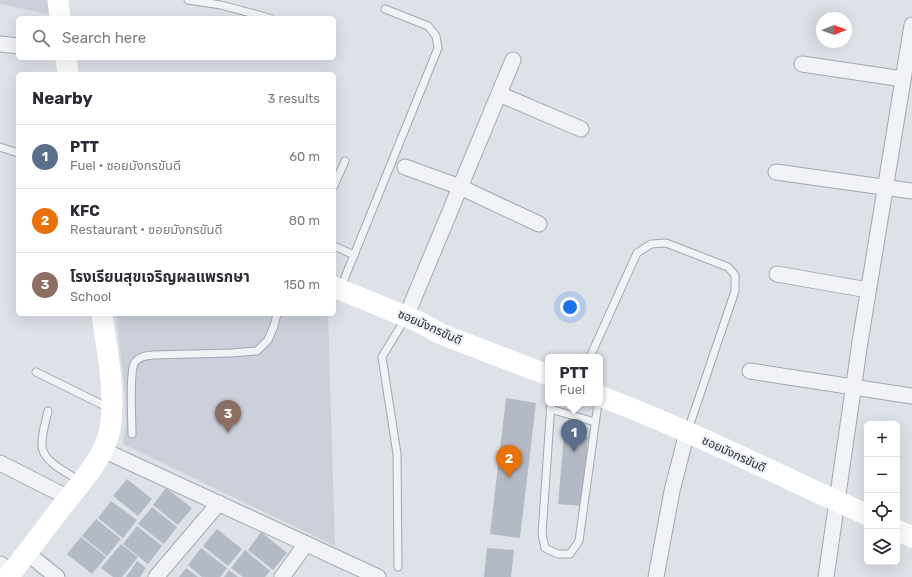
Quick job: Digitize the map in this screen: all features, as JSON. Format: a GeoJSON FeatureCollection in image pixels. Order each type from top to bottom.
{"type":"FeatureCollection","features":[{"type":"Feature","properties":{"kind":"street"},"geometry":{"type":"LineString","coordinates":[[58,0],[60,16]]}},
{"type":"Feature","properties":{"kind":"street"},"geometry":{"type":"LineString","coordinates":[[826,577],[868,290],[912,25]]}},
{"type":"Feature","properties":{"kind":"street"},"geometry":{"type":"LineString","coordinates":[[0,44],[16,46]]}},
{"type":"Feature","properties":{"kind":"street"},"geometry":{"type":"LineString","coordinates":[[66,60],[68,72]]}},
{"type":"Feature","properties":{"kind":"street"},"geometry":{"type":"LineString","coordinates":[[406,317],[513,60]]}},
{"type":"Feature","properties":{"kind":"street"},"geometry":{"type":"LineString","coordinates":[[802,64],[903,79]]}},
{"type":"Feature","properties":{"kind":"street"},"geometry":{"type":"LineString","coordinates":[[499,94],[581,129]]}},
{"type":"Feature","properties":{"kind":"street"},"geometry":{"type":"LineString","coordinates":[[405,167],[460,188],[539,224]]}},
{"type":"Feature","properties":{"kind":"street"},"geometry":{"type":"LineString","coordinates":[[776,172],[912,192]]}},
{"type":"Feature","properties":{"kind":"street"},"geometry":{"type":"LineString","coordinates":[[777,274],[868,290]]}},
{"type":"Feature","properties":{"kind":"street","name":"ซอยมังกรขันดี"},"geometry":{"type":"LineString","coordinates":[[337,288],[406,317],[441,334],[545,374]]}},
{"type":"Feature","properties":{"kind":"street"},"geometry":{"type":"LineString","coordinates":[[7,571],[27,553],[90,471],[103,450],[109,430],[111,382],[102,316]]}},
{"type":"Feature","properties":{"kind":"street"},"geometry":{"type":"LineString","coordinates":[[750,371],[912,396]]}},
{"type":"Feature","properties":{"kind":"street","name":"ซอยมังกรขันดี"},"geometry":{"type":"LineString","coordinates":[[603,397],[687,432],[864,514]]}},
{"type":"Feature","properties":{"kind":"street"},"geometry":{"type":"LineString","coordinates":[[656,577],[672,491],[687,432]]}},
{"type":"Feature","properties":{"kind":"street"},"geometry":{"type":"LineString","coordinates":[[103,450],[378,577]]}},
{"type":"Feature","properties":{"kind":"street"},"geometry":{"type":"LineString","coordinates":[[0,463],[69,498]]}},
{"type":"Feature","properties":{"kind":"street"},"geometry":{"type":"LineString","coordinates":[[156,577],[219,503]]}},
{"type":"Feature","properties":{"kind":"street"},"geometry":{"type":"LineString","coordinates":[[900,531],[912,536]]}},
{"type":"Feature","properties":{"kind":"street"},"geometry":{"type":"LineString","coordinates":[[282,577],[306,544]]}},
{"type":"Feature","properties":{"kind":"street"},"geometry":{"type":"LineString","coordinates":[[27,553],[57,577]]}},
{"type":"Feature","properties":{"kind":"lane"},"geometry":{"type":"LineString","coordinates":[[188,0],[221,5],[262,16]]}},
{"type":"Feature","properties":{"kind":"lane"},"geometry":{"type":"LineString","coordinates":[[337,288],[354,255],[438,48],[436,36],[428,26],[385,9]]}},
{"type":"Feature","properties":{"kind":"lane"},"geometry":{"type":"LineString","coordinates":[[0,148],[16,152]]}},
{"type":"Feature","properties":{"kind":"lane"},"geometry":{"type":"LineString","coordinates":[[336,181],[345,161]]}},
{"type":"Feature","properties":{"kind":"lane"},"geometry":{"type":"LineString","coordinates":[[591,354],[637,253],[651,244],[666,243],[728,267],[735,275],[735,291],[687,432]]}},
{"type":"Feature","properties":{"kind":"lane"},"geometry":{"type":"LineString","coordinates":[[336,247],[354,255]]}},
{"type":"Feature","properties":{"kind":"lane"},"geometry":{"type":"LineString","coordinates":[[132,434],[132,373],[134,363],[137,360],[142,357],[153,355],[231,354],[256,351],[268,340],[276,316]]}},
{"type":"Feature","properties":{"kind":"lane"},"geometry":{"type":"LineString","coordinates":[[398,567],[397,454],[382,357],[406,317]]}},
{"type":"Feature","properties":{"kind":"lane"},"geometry":{"type":"LineString","coordinates":[[36,372],[111,410]]}},
{"type":"Feature","properties":{"kind":"lane"},"geometry":{"type":"LineString","coordinates":[[595,422],[551,406],[542,534],[545,548],[558,554],[570,554],[579,541],[598,406]]}},
{"type":"Feature","properties":{"kind":"lane"},"geometry":{"type":"LineString","coordinates":[[48,411],[43,433],[42,447],[49,461],[81,482]]}},
{"type":"Feature","properties":{"kind":"shaded area"},"geometry":{"type":"Polygon","coordinates":[[[0,0],[51,0],[53,15],[0,4],[0,0]]]}},
{"type":"Feature","properties":{"kind":"shaded area"},"geometry":{"type":"Polygon","coordinates":[[[116,316],[328,316],[335,546],[123,444],[126,423],[125,394],[116,316]]]}},
{"type":"Feature","properties":{"kind":"building"},"geometry":{"type":"Polygon","coordinates":[[[506,398],[536,403],[520,538],[490,534],[506,398]]]}},
{"type":"Feature","properties":{"kind":"building"},"geometry":{"type":"Polygon","coordinates":[[[564,435],[588,437],[582,506],[558,504],[564,435]]]}},
{"type":"Feature","properties":{"kind":"building"},"geometry":{"type":"Polygon","coordinates":[[[127,479],[152,499],[138,516],[113,496],[127,479]]]}},
{"type":"Feature","properties":{"kind":"building"},"geometry":{"type":"Polygon","coordinates":[[[166,488],[192,508],[178,525],[153,505],[166,488]]]}},
{"type":"Feature","properties":{"kind":"building"},"geometry":{"type":"Polygon","coordinates":[[[111,501],[137,520],[123,538],[98,518],[111,501]]]}},
{"type":"Feature","properties":{"kind":"building"},"geometry":{"type":"Polygon","coordinates":[[[152,507],[177,527],[164,544],[138,524],[152,507]]]}},
{"type":"Feature","properties":{"kind":"building"},"geometry":{"type":"Polygon","coordinates":[[[96,519],[121,539],[107,556],[82,536],[96,519]]]}},
{"type":"Feature","properties":{"kind":"building"},"geometry":{"type":"Polygon","coordinates":[[[137,526],[162,546],[148,564],[123,544],[137,526]]]}},
{"type":"Feature","properties":{"kind":"building"},"geometry":{"type":"Polygon","coordinates":[[[217,529],[242,549],[228,566],[203,546],[217,529]]]}},
{"type":"Feature","properties":{"kind":"building"},"geometry":{"type":"Polygon","coordinates":[[[261,532],[287,553],[273,570],[248,550],[261,532]]]}},
{"type":"Feature","properties":{"kind":"building"},"geometry":{"type":"Polygon","coordinates":[[[81,537],[106,557],[92,574],[67,554],[81,537]]]}},
{"type":"Feature","properties":{"kind":"building"},"geometry":{"type":"Polygon","coordinates":[[[121,544],[138,557],[122,577],[113,577],[101,568],[121,544]]]}},
{"type":"Feature","properties":{"kind":"building"},"geometry":{"type":"Polygon","coordinates":[[[201,548],[227,568],[220,577],[202,577],[188,565],[201,548]]]}},
{"type":"Feature","properties":{"kind":"building"},"geometry":{"type":"Polygon","coordinates":[[[487,548],[514,550],[511,577],[484,577],[487,548]]]}},
{"type":"Feature","properties":{"kind":"building"},"geometry":{"type":"Polygon","coordinates":[[[245,550],[270,571],[265,577],[243,577],[231,568],[245,550]]]}},
{"type":"Feature","properties":{"kind":"building"},"geometry":{"type":"Polygon","coordinates":[[[137,561],[146,568],[140,577],[126,577],[137,561]]]}},
{"type":"Feature","properties":{"kind":"building"},"geometry":{"type":"Polygon","coordinates":[[[186,568],[198,577],[179,577],[186,568]]]}},
{"type":"Feature","properties":{"kind":"building"},"geometry":{"type":"Polygon","coordinates":[[[229,570],[238,577],[224,577],[229,570]]]}},
{"type":"Feature","properties":{"kind":"place","name":"โรงเรียนสุขเจริญผลแพรกษา"},"geometry":{"type":"Point","coordinates":[228,433]}},
{"type":"Feature","properties":{"kind":"place","name":"PTT"},"geometry":{"type":"Point","coordinates":[574,452]}},
{"type":"Feature","properties":{"kind":"place","name":"KFC"},"geometry":{"type":"Point","coordinates":[509,478]}}]}
